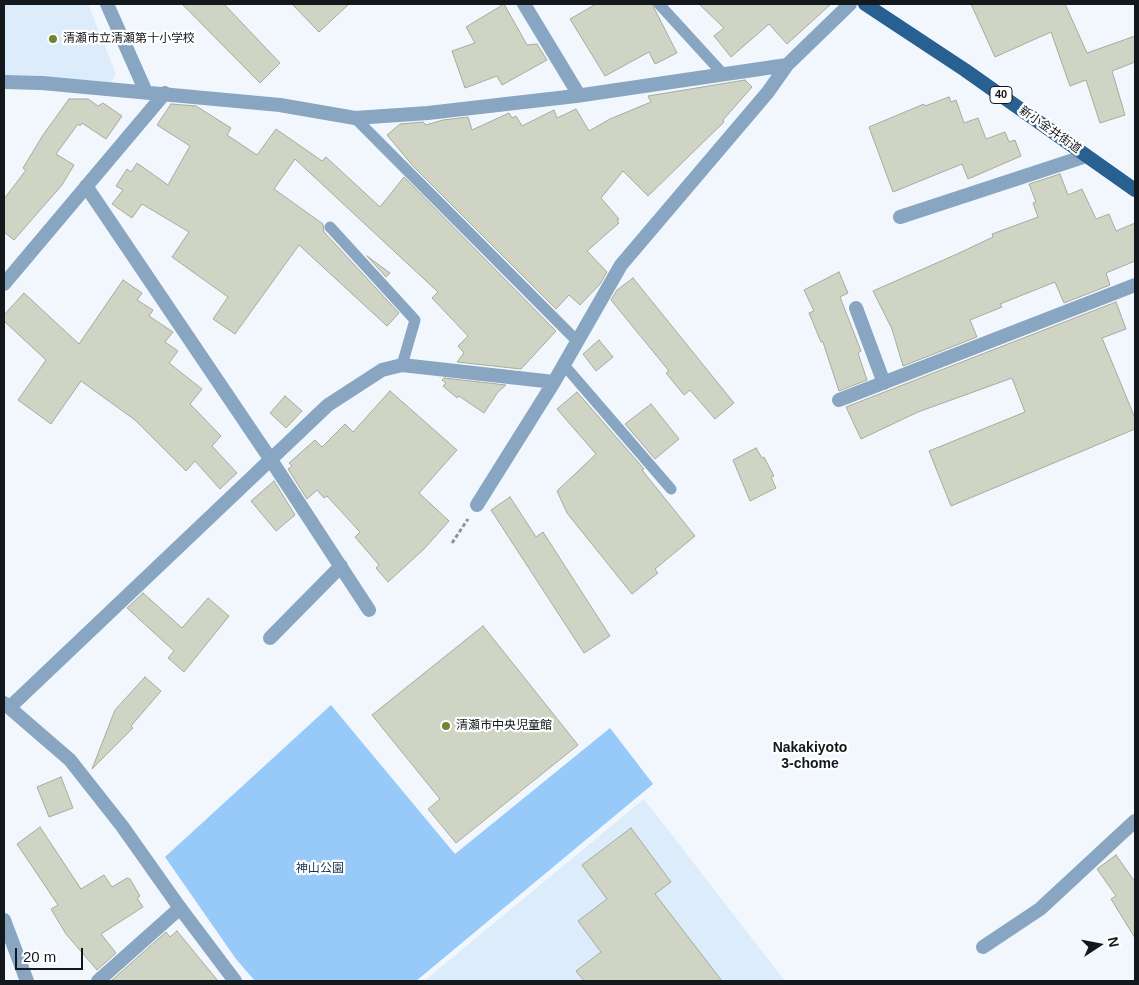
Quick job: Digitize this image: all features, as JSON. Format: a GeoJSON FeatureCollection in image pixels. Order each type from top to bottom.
{"type":"FeatureCollection","features":[{"type":"Feature","properties":{"kind":"main road","name":"新小金井街道"},"geometry":{"type":"LineString","coordinates":[[865,4],[965,70],[1135,190]]}},
{"type":"Feature","properties":{"kind":"street"},"geometry":{"type":"LineString","coordinates":[[107,4],[146,92]]}},
{"type":"Feature","properties":{"kind":"street"},"geometry":{"type":"LineString","coordinates":[[524,4],[579,95]]}},
{"type":"Feature","properties":{"kind":"street"},"geometry":{"type":"LineString","coordinates":[[476,506],[554,382],[621,265],[768,92],[787,64],[850,4]]}},
{"type":"Feature","properties":{"kind":"street"},"geometry":{"type":"LineString","coordinates":[[4,82],[42,83],[280,105],[355,118],[428,113],[579,95],[787,64]]}},
{"type":"Feature","properties":{"kind":"street"},"geometry":{"type":"LineString","coordinates":[[4,284],[165,94]]}},
{"type":"Feature","properties":{"kind":"street"},"geometry":{"type":"LineString","coordinates":[[900,217],[1086,156]]}},
{"type":"Feature","properties":{"kind":"street"},"geometry":{"type":"LineString","coordinates":[[86,186],[271,460],[369,610]]}},
{"type":"Feature","properties":{"kind":"street"},"geometry":{"type":"LineString","coordinates":[[839,400],[1135,285]]}},
{"type":"Feature","properties":{"kind":"street"},"geometry":{"type":"LineString","coordinates":[[856,308],[884,383]]}},
{"type":"Feature","properties":{"kind":"street"},"geometry":{"type":"LineString","coordinates":[[235,981],[122,826],[70,760],[7,705],[271,460],[328,404],[382,370],[402,365],[554,382]]}},
{"type":"Feature","properties":{"kind":"street"},"geometry":{"type":"LineString","coordinates":[[270,638],[341,566]]}},
{"type":"Feature","properties":{"kind":"street"},"geometry":{"type":"LineString","coordinates":[[983,946],[1040,909],[1135,821]]}},
{"type":"Feature","properties":{"kind":"street"},"geometry":{"type":"LineString","coordinates":[[98,981],[180,908]]}},
{"type":"Feature","properties":{"kind":"street"},"geometry":{"type":"LineString","coordinates":[[4,920],[28,981]]}},
{"type":"Feature","properties":{"kind":"lane"},"geometry":{"type":"LineString","coordinates":[[659,4],[723,74]]}},
{"type":"Feature","properties":{"kind":"lane"},"geometry":{"type":"LineString","coordinates":[[355,118],[577,341]]}},
{"type":"Feature","properties":{"kind":"lane"},"geometry":{"type":"LineString","coordinates":[[330,227],[415,320],[402,365]]}},
{"type":"Feature","properties":{"kind":"lane"},"geometry":{"type":"LineString","coordinates":[[564,365],[671,489]]}},
{"type":"Feature","properties":{"kind":"path"},"geometry":{"type":"LineString","coordinates":[[452,543],[476,506]]}},
{"type":"Feature","properties":{"kind":"shaded area","name":"清瀬市立清瀬第十小学校"},"geometry":{"type":"Polygon","coordinates":[[[4,4],[88,4],[116,74],[109,85],[4,80],[4,4]]]}},
{"type":"Feature","properties":{"kind":"shaded area"},"geometry":{"type":"Polygon","coordinates":[[[644,799],[785,981],[424,981],[644,799]]]}},
{"type":"Feature","properties":{"kind":"green space","name":"神山公園"},"geometry":{"type":"Polygon","coordinates":[[[331,705],[455,854],[610,728],[653,784],[416,981],[255,981],[236,959],[165,857],[331,705]]]}},
{"type":"Feature","properties":{"kind":"building"},"geometry":{"type":"Polygon","coordinates":[[[182,4],[224,4],[280,63],[260,83],[182,4]]]}},
{"type":"Feature","properties":{"kind":"building"},"geometry":{"type":"Polygon","coordinates":[[[292,4],[349,4],[319,32],[292,4]]]}},
{"type":"Feature","properties":{"kind":"building"},"geometry":{"type":"Polygon","coordinates":[[[504,4],[527,45],[537,44],[547,60],[502,85],[497,76],[465,88],[452,51],[475,43],[466,27],[504,4]]]}},
{"type":"Feature","properties":{"kind":"building"},"geometry":{"type":"Polygon","coordinates":[[[596,4],[652,4],[677,53],[655,64],[649,52],[605,76],[570,19],[596,4]]]}},
{"type":"Feature","properties":{"kind":"building"},"geometry":{"type":"Polygon","coordinates":[[[699,4],[831,4],[787,44],[769,24],[731,57],[714,36],[724,28],[699,4]]]}},
{"type":"Feature","properties":{"kind":"building"},"geometry":{"type":"Polygon","coordinates":[[[971,4],[1065,4],[1087,53],[1135,36],[1135,62],[1112,71],[1125,115],[1100,123],[1086,80],[1070,86],[1051,32],[995,57],[971,4]]]}},
{"type":"Feature","properties":{"kind":"building"},"geometry":{"type":"Polygon","coordinates":[[[745,80],[752,87],[723,120],[724,122],[648,196],[623,171],[601,198],[619,219],[617,220],[619,223],[587,251],[607,272],[600,284],[580,305],[569,295],[556,309],[413,166],[387,135],[400,124],[423,122],[426,125],[443,120],[468,117],[472,130],[509,113],[512,118],[516,116],[522,126],[554,110],[557,118],[576,109],[589,131],[610,119],[651,102],[648,96],[745,80]]]}},
{"type":"Feature","properties":{"kind":"building"},"geometry":{"type":"Polygon","coordinates":[[[949,97],[951,102],[956,100],[964,123],[978,118],[986,139],[1005,132],[1009,142],[1015,140],[1021,156],[968,179],[962,164],[893,192],[869,127],[924,104],[925,106],[949,97]]]}},
{"type":"Feature","properties":{"kind":"building"},"geometry":{"type":"Polygon","coordinates":[[[69,99],[88,99],[98,106],[103,103],[122,116],[106,139],[82,123],[80,126],[78,124],[56,154],[74,165],[62,185],[14,240],[4,232],[4,199],[26,170],[23,168],[43,135],[69,99]]]}},
{"type":"Feature","properties":{"kind":"building"},"geometry":{"type":"Polygon","coordinates":[[[171,104],[196,106],[231,128],[227,135],[257,155],[276,129],[322,161],[326,157],[380,207],[404,177],[556,331],[521,369],[457,362],[464,353],[458,346],[468,336],[432,298],[438,292],[295,159],[274,189],[323,224],[324,232],[399,313],[387,326],[299,245],[235,334],[213,319],[228,297],[172,257],[189,232],[142,204],[132,218],[112,204],[123,190],[116,186],[127,169],[131,172],[137,163],[168,185],[190,146],[157,125],[171,104]]]}},
{"type":"Feature","properties":{"kind":"building"},"geometry":{"type":"Polygon","coordinates":[[[1060,174],[1068,195],[1082,189],[1096,219],[1109,214],[1116,231],[1135,223],[1135,261],[1106,273],[1110,285],[1064,303],[1055,282],[1000,304],[1002,307],[970,320],[977,337],[903,366],[892,329],[873,291],[993,237],[992,234],[1038,217],[1033,203],[1036,202],[1029,184],[1060,174]]]}},
{"type":"Feature","properties":{"kind":"building"},"geometry":{"type":"Polygon","coordinates":[[[367,256],[390,273],[386,277],[367,256]]]}},
{"type":"Feature","properties":{"kind":"building"},"geometry":{"type":"Polygon","coordinates":[[[839,272],[848,293],[840,297],[861,351],[858,353],[867,380],[839,391],[823,342],[821,342],[809,313],[814,311],[804,290],[839,272]]]}},
{"type":"Feature","properties":{"kind":"building"},"geometry":{"type":"Polygon","coordinates":[[[633,278],[734,403],[715,419],[690,390],[684,395],[666,373],[669,371],[611,300],[617,290],[633,278]]]}},
{"type":"Feature","properties":{"kind":"building"},"geometry":{"type":"Polygon","coordinates":[[[123,280],[142,293],[137,300],[153,310],[149,316],[173,332],[165,342],[178,351],[169,363],[202,389],[190,404],[221,436],[212,446],[237,473],[220,489],[195,461],[186,471],[135,420],[81,381],[51,424],[18,400],[46,360],[4,321],[4,315],[24,293],[79,344],[123,280]]]}},
{"type":"Feature","properties":{"kind":"building"},"geometry":{"type":"Polygon","coordinates":[[[1116,302],[1126,329],[1102,338],[1135,418],[1135,429],[951,506],[929,451],[1025,412],[1012,378],[918,412],[861,439],[846,407],[1116,302]]]}},
{"type":"Feature","properties":{"kind":"building"},"geometry":{"type":"Polygon","coordinates":[[[599,340],[613,357],[596,371],[583,354],[599,340]]]}},
{"type":"Feature","properties":{"kind":"building"},"geometry":{"type":"Polygon","coordinates":[[[444,378],[506,385],[498,392],[484,413],[459,396],[457,398],[443,386],[446,383],[442,380],[444,378]]]}},
{"type":"Feature","properties":{"kind":"building"},"geometry":{"type":"Polygon","coordinates":[[[390,391],[457,450],[419,493],[449,521],[424,549],[388,582],[376,568],[379,565],[355,537],[360,532],[327,496],[324,498],[317,490],[307,499],[288,469],[292,466],[289,463],[315,440],[322,447],[345,424],[353,432],[390,391]]]}},
{"type":"Feature","properties":{"kind":"building"},"geometry":{"type":"Polygon","coordinates":[[[577,392],[644,469],[642,470],[695,536],[655,569],[658,573],[632,594],[567,513],[557,491],[596,454],[557,409],[577,392]]]}},
{"type":"Feature","properties":{"kind":"building"},"geometry":{"type":"Polygon","coordinates":[[[285,396],[302,411],[286,428],[270,413],[285,396]]]}},
{"type":"Feature","properties":{"kind":"building"},"geometry":{"type":"Polygon","coordinates":[[[651,404],[679,439],[655,459],[625,424],[651,404]]]}},
{"type":"Feature","properties":{"kind":"building"},"geometry":{"type":"Polygon","coordinates":[[[756,448],[762,458],[764,457],[774,476],[771,477],[776,488],[750,501],[733,460],[756,448]]]}},
{"type":"Feature","properties":{"kind":"building"},"geometry":{"type":"Polygon","coordinates":[[[274,481],[295,515],[276,531],[251,501],[274,481]]]}},
{"type":"Feature","properties":{"kind":"building"},"geometry":{"type":"Polygon","coordinates":[[[510,497],[536,537],[543,532],[610,636],[584,653],[491,510],[510,497]]]}},
{"type":"Feature","properties":{"kind":"building"},"geometry":{"type":"Polygon","coordinates":[[[143,593],[182,628],[208,598],[229,616],[184,672],[168,658],[174,651],[127,608],[143,593]]]}},
{"type":"Feature","properties":{"kind":"building"},"geometry":{"type":"Polygon","coordinates":[[[483,626],[578,745],[456,843],[428,809],[440,799],[372,715],[483,626]]]}},
{"type":"Feature","properties":{"kind":"building"},"geometry":{"type":"Polygon","coordinates":[[[145,677],[161,691],[131,726],[133,728],[92,769],[115,710],[145,677]]]}},
{"type":"Feature","properties":{"kind":"building"},"geometry":{"type":"Polygon","coordinates":[[[61,777],[73,808],[49,817],[37,787],[61,777]]]}},
{"type":"Feature","properties":{"kind":"building"},"geometry":{"type":"Polygon","coordinates":[[[40,827],[81,889],[104,875],[112,887],[127,878],[130,879],[140,896],[137,898],[143,907],[101,934],[116,953],[97,970],[66,934],[51,909],[58,905],[17,844],[40,827]]]}},
{"type":"Feature","properties":{"kind":"building"},"geometry":{"type":"Polygon","coordinates":[[[631,828],[671,882],[655,894],[722,981],[584,981],[576,971],[601,952],[578,921],[607,899],[582,865],[631,828]]]}},
{"type":"Feature","properties":{"kind":"building"},"geometry":{"type":"Polygon","coordinates":[[[1116,855],[1135,882],[1135,938],[1111,899],[1116,896],[1097,869],[1116,855]]]}},
{"type":"Feature","properties":{"kind":"building"},"geometry":{"type":"Polygon","coordinates":[[[177,931],[218,981],[111,981],[166,932],[170,937],[177,931]]]}},
{"type":"Feature","properties":{"kind":"place","name":"清瀬市立清瀬第十小学校"},"geometry":{"type":"Point","coordinates":[53,39]}},
{"type":"Feature","properties":{"kind":"place","name":"清瀬市中央児童館"},"geometry":{"type":"Point","coordinates":[446,726]}},
{"type":"Feature","properties":{"kind":"district","name":"Nakakiyoto 3-chome"},"geometry":{"type":"Point","coordinates":[810,756]}}]}
